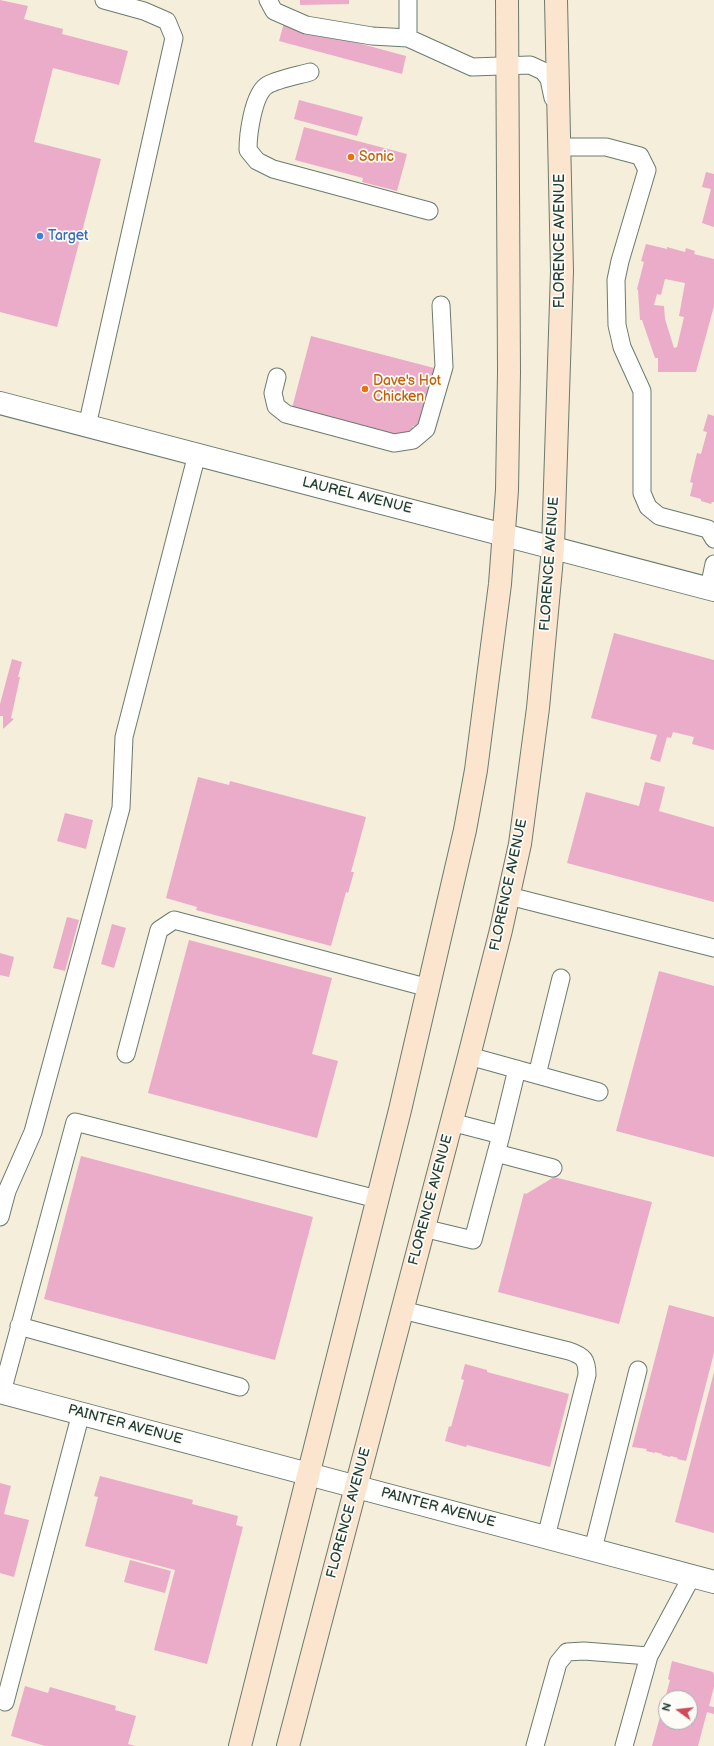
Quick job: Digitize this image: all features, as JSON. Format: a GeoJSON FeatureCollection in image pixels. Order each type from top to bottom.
{"type":"FeatureCollection","features":[{"type":"Feature","properties":{"kind":"main road"},"geometry":{"type":"LineString","coordinates":[[240,1746],[429,988],[465,830],[476,770],[490,667],[504,534],[507,490],[509,372],[507,0]]}},
{"type":"Feature","properties":{"kind":"main road","name":"FLORENCE AVENUE"},"geometry":{"type":"LineString","coordinates":[[288,1746],[469,1056],[509,896],[520,844],[538,708],[553,547],[562,271],[556,0]]}},
{"type":"Feature","properties":{"kind":"street","name":"LAUREL AVENUE"},"geometry":{"type":"LineString","coordinates":[[0,403],[711,589]]}},
{"type":"Feature","properties":{"kind":"street","name":"PAINTER AVENUE"},"geometry":{"type":"LineString","coordinates":[[1,1392],[714,1582]]}},
{"type":"Feature","properties":{"kind":"lane"},"geometry":{"type":"LineString","coordinates":[[87,426],[174,38],[166,21],[144,11],[104,0]]}},
{"type":"Feature","properties":{"kind":"lane"},"geometry":{"type":"LineString","coordinates":[[268,0],[274,11],[306,25],[372,36],[408,38],[472,67],[530,65],[543,71],[549,79],[559,138],[606,147],[640,156],[647,170],[620,261],[616,280],[617,325],[622,347],[642,390],[642,494],[648,507],[658,516],[708,529],[714,539]]}},
{"type":"Feature","properties":{"kind":"lane"},"geometry":{"type":"LineString","coordinates":[[408,0],[408,38]]}},
{"type":"Feature","properties":{"kind":"lane"},"geometry":{"type":"LineString","coordinates":[[310,72],[266,86],[258,98],[248,136],[248,150],[257,160],[273,169],[429,210]]}},
{"type":"Feature","properties":{"kind":"lane"},"geometry":{"type":"LineString","coordinates":[[277,378],[273,393],[276,406],[286,414],[394,443],[413,440],[426,429],[444,367],[442,305]]}},
{"type":"Feature","properties":{"kind":"lane"},"geometry":{"type":"LineString","coordinates":[[0,1217],[7,1191],[33,1132],[121,808],[124,737],[197,454]]}},
{"type":"Feature","properties":{"kind":"lane"},"geometry":{"type":"LineString","coordinates":[[711,589],[714,564]]}},
{"type":"Feature","properties":{"kind":"lane"},"geometry":{"type":"LineString","coordinates":[[509,896],[714,948]]}},
{"type":"Feature","properties":{"kind":"lane"},"geometry":{"type":"LineString","coordinates":[[126,1054],[158,930],[174,920],[429,988]]}},
{"type":"Feature","properties":{"kind":"lane"},"geometry":{"type":"LineString","coordinates":[[537,1075],[561,978]]}},
{"type":"Feature","properties":{"kind":"lane"},"geometry":{"type":"LineString","coordinates":[[469,1056],[599,1092]]}},
{"type":"Feature","properties":{"kind":"lane"},"geometry":{"type":"LineString","coordinates":[[424,1228],[473,1240],[517,1070]]}},
{"type":"Feature","properties":{"kind":"lane"},"geometry":{"type":"LineString","coordinates":[[1,1392],[76,1122],[377,1199]]}},
{"type":"Feature","properties":{"kind":"lane"},"geometry":{"type":"LineString","coordinates":[[451,1122],[501,1135]]}},
{"type":"Feature","properties":{"kind":"lane"},"geometry":{"type":"LineString","coordinates":[[496,1153],[553,1168]]}},
{"type":"Feature","properties":{"kind":"lane"},"geometry":{"type":"LineString","coordinates":[[402,1310],[580,1354],[587,1364],[587,1375],[546,1537]]}},
{"type":"Feature","properties":{"kind":"lane"},"geometry":{"type":"LineString","coordinates":[[19,1326],[240,1387]]}},
{"type":"Feature","properties":{"kind":"lane"},"geometry":{"type":"LineString","coordinates":[[593,1549],[638,1370]]}},
{"type":"Feature","properties":{"kind":"lane"},"geometry":{"type":"LineString","coordinates":[[5,1702],[82,1413]]}},
{"type":"Feature","properties":{"kind":"lane"},"geometry":{"type":"LineString","coordinates":[[624,1746],[649,1656],[692,1576]]}},
{"type":"Feature","properties":{"kind":"lane"},"geometry":{"type":"LineString","coordinates":[[535,1746],[558,1662],[567,1652],[584,1651],[649,1656]]}},
{"type":"Feature","properties":{"kind":"building","name":"Target"},"geometry":{"type":"Polygon","coordinates":[[[0,0],[28,6],[24,19],[63,29],[62,34],[128,51],[119,85],[53,68],[34,142],[101,159],[57,327],[0,312],[0,0]]]}},
{"type":"Feature","properties":{"kind":"building"},"geometry":{"type":"Polygon","coordinates":[[[300,0],[349,0],[349,4],[300,5],[300,0]]]}},
{"type":"Feature","properties":{"kind":"building"},"geometry":{"type":"Polygon","coordinates":[[[284,23],[406,56],[402,74],[279,41],[284,23]]]}},
{"type":"Feature","properties":{"kind":"building"},"geometry":{"type":"Polygon","coordinates":[[[299,100],[363,117],[357,136],[294,119],[299,100]]]}},
{"type":"Feature","properties":{"kind":"building","name":"Sonic"},"geometry":{"type":"Polygon","coordinates":[[[304,127],[407,154],[397,191],[362,182],[363,178],[295,160],[304,127]]]}},
{"type":"Feature","properties":{"kind":"building"},"geometry":{"type":"Polygon","coordinates":[[[706,172],[714,174],[714,227],[702,223],[711,189],[702,187],[706,172]]]}},
{"type":"Feature","properties":{"kind":"building"},"geometry":{"type":"Polygon","coordinates":[[[646,244],[667,249],[667,247],[685,252],[686,248],[695,251],[694,254],[714,259],[714,306],[696,372],[658,372],[658,358],[655,358],[642,320],[640,320],[637,289],[644,262],[641,261],[646,244]],[[665,279],[661,295],[657,294],[654,305],[664,306],[665,319],[674,348],[677,347],[684,317],[679,316],[685,283],[665,279]]]}},
{"type":"Feature","properties":{"kind":"building","name":"Dave's Hot Chicken"},"geometry":{"type":"Polygon","coordinates":[[[311,336],[438,369],[419,427],[413,426],[410,439],[292,408],[311,336]]]}},
{"type":"Feature","properties":{"kind":"building"},"geometry":{"type":"Polygon","coordinates":[[[708,414],[714,416],[714,502],[711,504],[690,496],[693,483],[690,482],[697,453],[701,454],[707,432],[703,431],[708,414]]]}},
{"type":"Feature","properties":{"kind":"building"},"geometry":{"type":"Polygon","coordinates":[[[614,633],[714,660],[714,750],[692,744],[694,737],[673,732],[671,738],[667,737],[660,762],[650,759],[657,735],[591,718],[614,633]]]}},
{"type":"Feature","properties":{"kind":"building"},"geometry":{"type":"Polygon","coordinates":[[[12,659],[22,662],[11,718],[14,719],[3,729],[3,716],[0,716],[0,704],[12,659]]]}},
{"type":"Feature","properties":{"kind":"building"},"geometry":{"type":"Polygon","coordinates":[[[198,777],[229,785],[230,781],[366,817],[351,872],[354,872],[348,893],[346,892],[331,946],[196,910],[197,907],[166,898],[198,777]]]}},
{"type":"Feature","properties":{"kind":"building"},"geometry":{"type":"Polygon","coordinates":[[[645,782],[665,787],[659,811],[714,827],[714,902],[567,863],[586,792],[639,806],[645,782]]]}},
{"type":"Feature","properties":{"kind":"building"},"geometry":{"type":"Polygon","coordinates":[[[65,813],[93,820],[86,849],[57,841],[65,813]]]}},
{"type":"Feature","properties":{"kind":"building"},"geometry":{"type":"Polygon","coordinates":[[[67,917],[79,920],[65,971],[53,968],[67,917]]]}},
{"type":"Feature","properties":{"kind":"building"},"geometry":{"type":"Polygon","coordinates":[[[112,924],[126,928],[114,968],[101,964],[112,924]]]}},
{"type":"Feature","properties":{"kind":"building"},"geometry":{"type":"Polygon","coordinates":[[[189,940],[332,978],[312,1054],[338,1061],[317,1138],[148,1093],[189,940]]]}},
{"type":"Feature","properties":{"kind":"building"},"geometry":{"type":"Polygon","coordinates":[[[0,953],[14,957],[9,977],[0,975],[0,953]]]}},
{"type":"Feature","properties":{"kind":"building"},"geometry":{"type":"Polygon","coordinates":[[[659,971],[714,986],[714,1157],[616,1131],[659,971]]]}},
{"type":"Feature","properties":{"kind":"building"},"geometry":{"type":"Polygon","coordinates":[[[81,1156],[313,1217],[275,1360],[44,1299],[81,1156]]]}},
{"type":"Feature","properties":{"kind":"building"},"geometry":{"type":"Polygon","coordinates":[[[554,1177],[652,1202],[619,1324],[498,1292],[524,1193],[526,1194],[554,1177]]]}},
{"type":"Feature","properties":{"kind":"building"},"geometry":{"type":"Polygon","coordinates":[[[669,1305],[714,1317],[714,1353],[686,1461],[655,1452],[646,1451],[647,1449],[632,1447],[669,1305]]]}},
{"type":"Feature","properties":{"kind":"building"},"geometry":{"type":"Polygon","coordinates":[[[465,1364],[487,1370],[487,1372],[569,1394],[550,1467],[467,1445],[466,1447],[445,1441],[449,1426],[451,1427],[464,1380],[461,1379],[465,1364]]]}},
{"type":"Feature","properties":{"kind":"building"},"geometry":{"type":"Polygon","coordinates":[[[714,1372],[714,1533],[675,1522],[714,1372]]]}},
{"type":"Feature","properties":{"kind":"building"},"geometry":{"type":"Polygon","coordinates":[[[100,1476],[193,1500],[192,1504],[238,1516],[236,1525],[243,1527],[207,1664],[154,1650],[175,1570],[85,1546],[98,1497],[94,1496],[100,1476]]]}},
{"type":"Feature","properties":{"kind":"building"},"geometry":{"type":"Polygon","coordinates":[[[0,1483],[11,1486],[4,1514],[29,1520],[14,1577],[0,1573],[0,1483]]]}},
{"type":"Feature","properties":{"kind":"building"},"geometry":{"type":"Polygon","coordinates":[[[130,1560],[171,1571],[165,1593],[124,1582],[130,1560]]]}},
{"type":"Feature","properties":{"kind":"building"},"geometry":{"type":"Polygon","coordinates":[[[672,1661],[713,1672],[714,1687],[709,1706],[714,1707],[714,1714],[707,1712],[698,1746],[652,1746],[658,1724],[658,1730],[698,1730],[698,1690],[667,1690],[670,1680],[668,1679],[672,1661]]]}},
{"type":"Feature","properties":{"kind":"building"},"geometry":{"type":"Polygon","coordinates":[[[25,1686],[48,1693],[50,1687],[116,1706],[115,1710],[136,1716],[128,1744],[135,1746],[45,1746],[11,1736],[25,1686]]]}},
{"type":"Feature","properties":{"kind":"place","name":"Sonic"},"geometry":{"type":"Point","coordinates":[351,157]}},
{"type":"Feature","properties":{"kind":"place","name":"Target"},"geometry":{"type":"Point","coordinates":[40,236]}},
{"type":"Feature","properties":{"kind":"place","name":"Dave's Hot Chicken"},"geometry":{"type":"Point","coordinates":[365,389]}}]}
